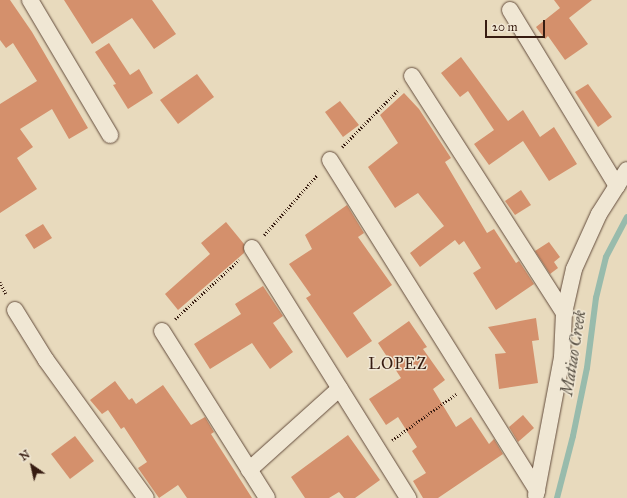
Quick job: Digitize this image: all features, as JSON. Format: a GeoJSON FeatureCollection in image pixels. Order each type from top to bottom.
{"type":"FeatureCollection","features":[{"type":"Feature","properties":{"kind":"street"},"geometry":{"type":"LineString","coordinates":[[30,0],[110,135]]}},
{"type":"Feature","properties":{"kind":"street"},"geometry":{"type":"LineString","coordinates":[[510,10],[617,186]]}},
{"type":"Feature","properties":{"kind":"street"},"geometry":{"type":"LineString","coordinates":[[412,76],[564,313]]}},
{"type":"Feature","properties":{"kind":"street"},"geometry":{"type":"LineString","coordinates":[[330,160],[470,384],[536,494]]}},
{"type":"Feature","properties":{"kind":"street"},"geometry":{"type":"LineString","coordinates":[[536,494],[562,357],[564,313],[574,269],[599,214],[627,170]]}},
{"type":"Feature","properties":{"kind":"street"},"geometry":{"type":"LineString","coordinates":[[252,248],[408,498]]}},
{"type":"Feature","properties":{"kind":"street"},"geometry":{"type":"LineString","coordinates":[[15,310],[46,360],[146,498]]}},
{"type":"Feature","properties":{"kind":"street"},"geometry":{"type":"LineString","coordinates":[[162,331],[267,498]]}},
{"type":"Feature","properties":{"kind":"street"},"geometry":{"type":"LineString","coordinates":[[249,470],[340,388]]}},
{"type":"Feature","properties":{"kind":"path"},"geometry":{"type":"LineString","coordinates":[[162,331],[252,248],[330,160],[412,76]]}},
{"type":"Feature","properties":{"kind":"path"},"geometry":{"type":"LineString","coordinates":[[378,449],[470,384]]}},
{"type":"Feature","properties":{"kind":"building"},"geometry":{"type":"Polygon","coordinates":[[[0,0],[10,0],[32,32],[88,128],[69,139],[52,109],[20,129],[33,147],[17,158],[37,189],[0,213],[0,104],[37,81],[13,43],[6,48],[0,40],[0,0]]]}},
{"type":"Feature","properties":{"kind":"building"},"geometry":{"type":"Polygon","coordinates":[[[64,0],[152,0],[176,34],[154,49],[132,18],[92,44],[64,0]]]}},
{"type":"Feature","properties":{"kind":"building"},"geometry":{"type":"Polygon","coordinates":[[[554,0],[592,0],[569,18],[588,44],[565,60],[548,36],[545,39],[536,27],[560,8],[554,0]]]}},
{"type":"Feature","properties":{"kind":"building"},"geometry":{"type":"Polygon","coordinates":[[[109,43],[130,75],[139,69],[153,93],[128,109],[113,85],[116,84],[95,52],[109,43]]]}},
{"type":"Feature","properties":{"kind":"building"},"geometry":{"type":"Polygon","coordinates":[[[461,57],[508,121],[523,110],[540,137],[554,127],[577,164],[549,181],[523,141],[489,165],[474,144],[494,130],[468,91],[460,97],[441,73],[461,57]]]}},
{"type":"Feature","properties":{"kind":"building"},"geometry":{"type":"Polygon","coordinates":[[[197,74],[214,97],[178,124],[160,100],[197,74]]]}},
{"type":"Feature","properties":{"kind":"building"},"geometry":{"type":"Polygon","coordinates":[[[588,84],[612,117],[598,127],[575,92],[588,84]]]}},
{"type":"Feature","properties":{"kind":"building"},"geometry":{"type":"Polygon","coordinates":[[[404,93],[419,109],[451,158],[445,162],[487,233],[494,229],[516,263],[519,261],[534,284],[496,310],[473,273],[481,268],[464,241],[459,245],[455,240],[420,267],[410,253],[444,226],[418,193],[395,208],[368,167],[398,143],[380,115],[404,93]]]}},
{"type":"Feature","properties":{"kind":"building"},"geometry":{"type":"Polygon","coordinates":[[[340,101],[359,125],[343,137],[325,112],[340,101]]]}},
{"type":"Feature","properties":{"kind":"building"},"geometry":{"type":"Polygon","coordinates":[[[521,190],[531,205],[515,215],[505,201],[521,190]]]}},
{"type":"Feature","properties":{"kind":"building"},"geometry":{"type":"Polygon","coordinates":[[[347,205],[364,233],[358,237],[392,285],[353,313],[372,341],[347,358],[306,298],[311,295],[289,264],[312,249],[305,235],[347,205]]]}},
{"type":"Feature","properties":{"kind":"building"},"geometry":{"type":"Polygon","coordinates":[[[226,222],[244,244],[244,253],[178,310],[165,294],[210,254],[201,243],[226,222]]]}},
{"type":"Feature","properties":{"kind":"building"},"geometry":{"type":"Polygon","coordinates":[[[43,224],[52,238],[34,249],[25,235],[43,224]]]}},
{"type":"Feature","properties":{"kind":"building"},"geometry":{"type":"Polygon","coordinates":[[[549,242],[560,257],[554,262],[558,268],[550,274],[535,251],[549,242]]]}},
{"type":"Feature","properties":{"kind":"building"},"geometry":{"type":"Polygon","coordinates":[[[263,286],[283,316],[273,323],[293,352],[270,369],[252,343],[210,369],[194,344],[241,314],[235,304],[263,286]]]}},
{"type":"Feature","properties":{"kind":"building"},"geometry":{"type":"Polygon","coordinates":[[[536,318],[539,340],[532,341],[538,383],[499,389],[495,354],[506,353],[488,327],[536,318]]]}},
{"type":"Feature","properties":{"kind":"building"},"geometry":{"type":"Polygon","coordinates":[[[409,321],[427,347],[423,349],[445,380],[433,389],[456,427],[471,417],[489,444],[494,439],[503,454],[438,498],[423,498],[413,481],[426,473],[412,451],[417,447],[398,417],[386,425],[369,399],[401,378],[378,343],[409,321]]]}},
{"type":"Feature","properties":{"kind":"building"},"geometry":{"type":"Polygon","coordinates":[[[115,381],[129,400],[132,398],[136,404],[163,385],[191,425],[205,417],[214,432],[211,434],[252,498],[187,498],[178,485],[159,498],[138,468],[147,462],[124,427],[121,429],[108,410],[102,414],[90,400],[115,381]]]}},
{"type":"Feature","properties":{"kind":"building"},"geometry":{"type":"Polygon","coordinates":[[[523,415],[534,428],[518,442],[509,427],[523,415]]]}},
{"type":"Feature","properties":{"kind":"building"},"geometry":{"type":"Polygon","coordinates":[[[348,435],[380,480],[355,498],[344,498],[339,492],[329,498],[305,498],[291,477],[348,435]]]}},
{"type":"Feature","properties":{"kind":"building"},"geometry":{"type":"Polygon","coordinates":[[[75,436],[94,461],[70,479],[51,454],[75,436]]]}},
{"type":"Feature","properties":{"kind":"waterway","name":"Matiao Creek"},"geometry":{"type":"LineString","coordinates":[[557,498],[573,436],[587,368],[596,298],[606,257],[627,217]]}},
{"type":"Feature","properties":{"kind":"district","name":"LOPEZ"},"geometry":{"type":"Point","coordinates":[398,364]}}]}
